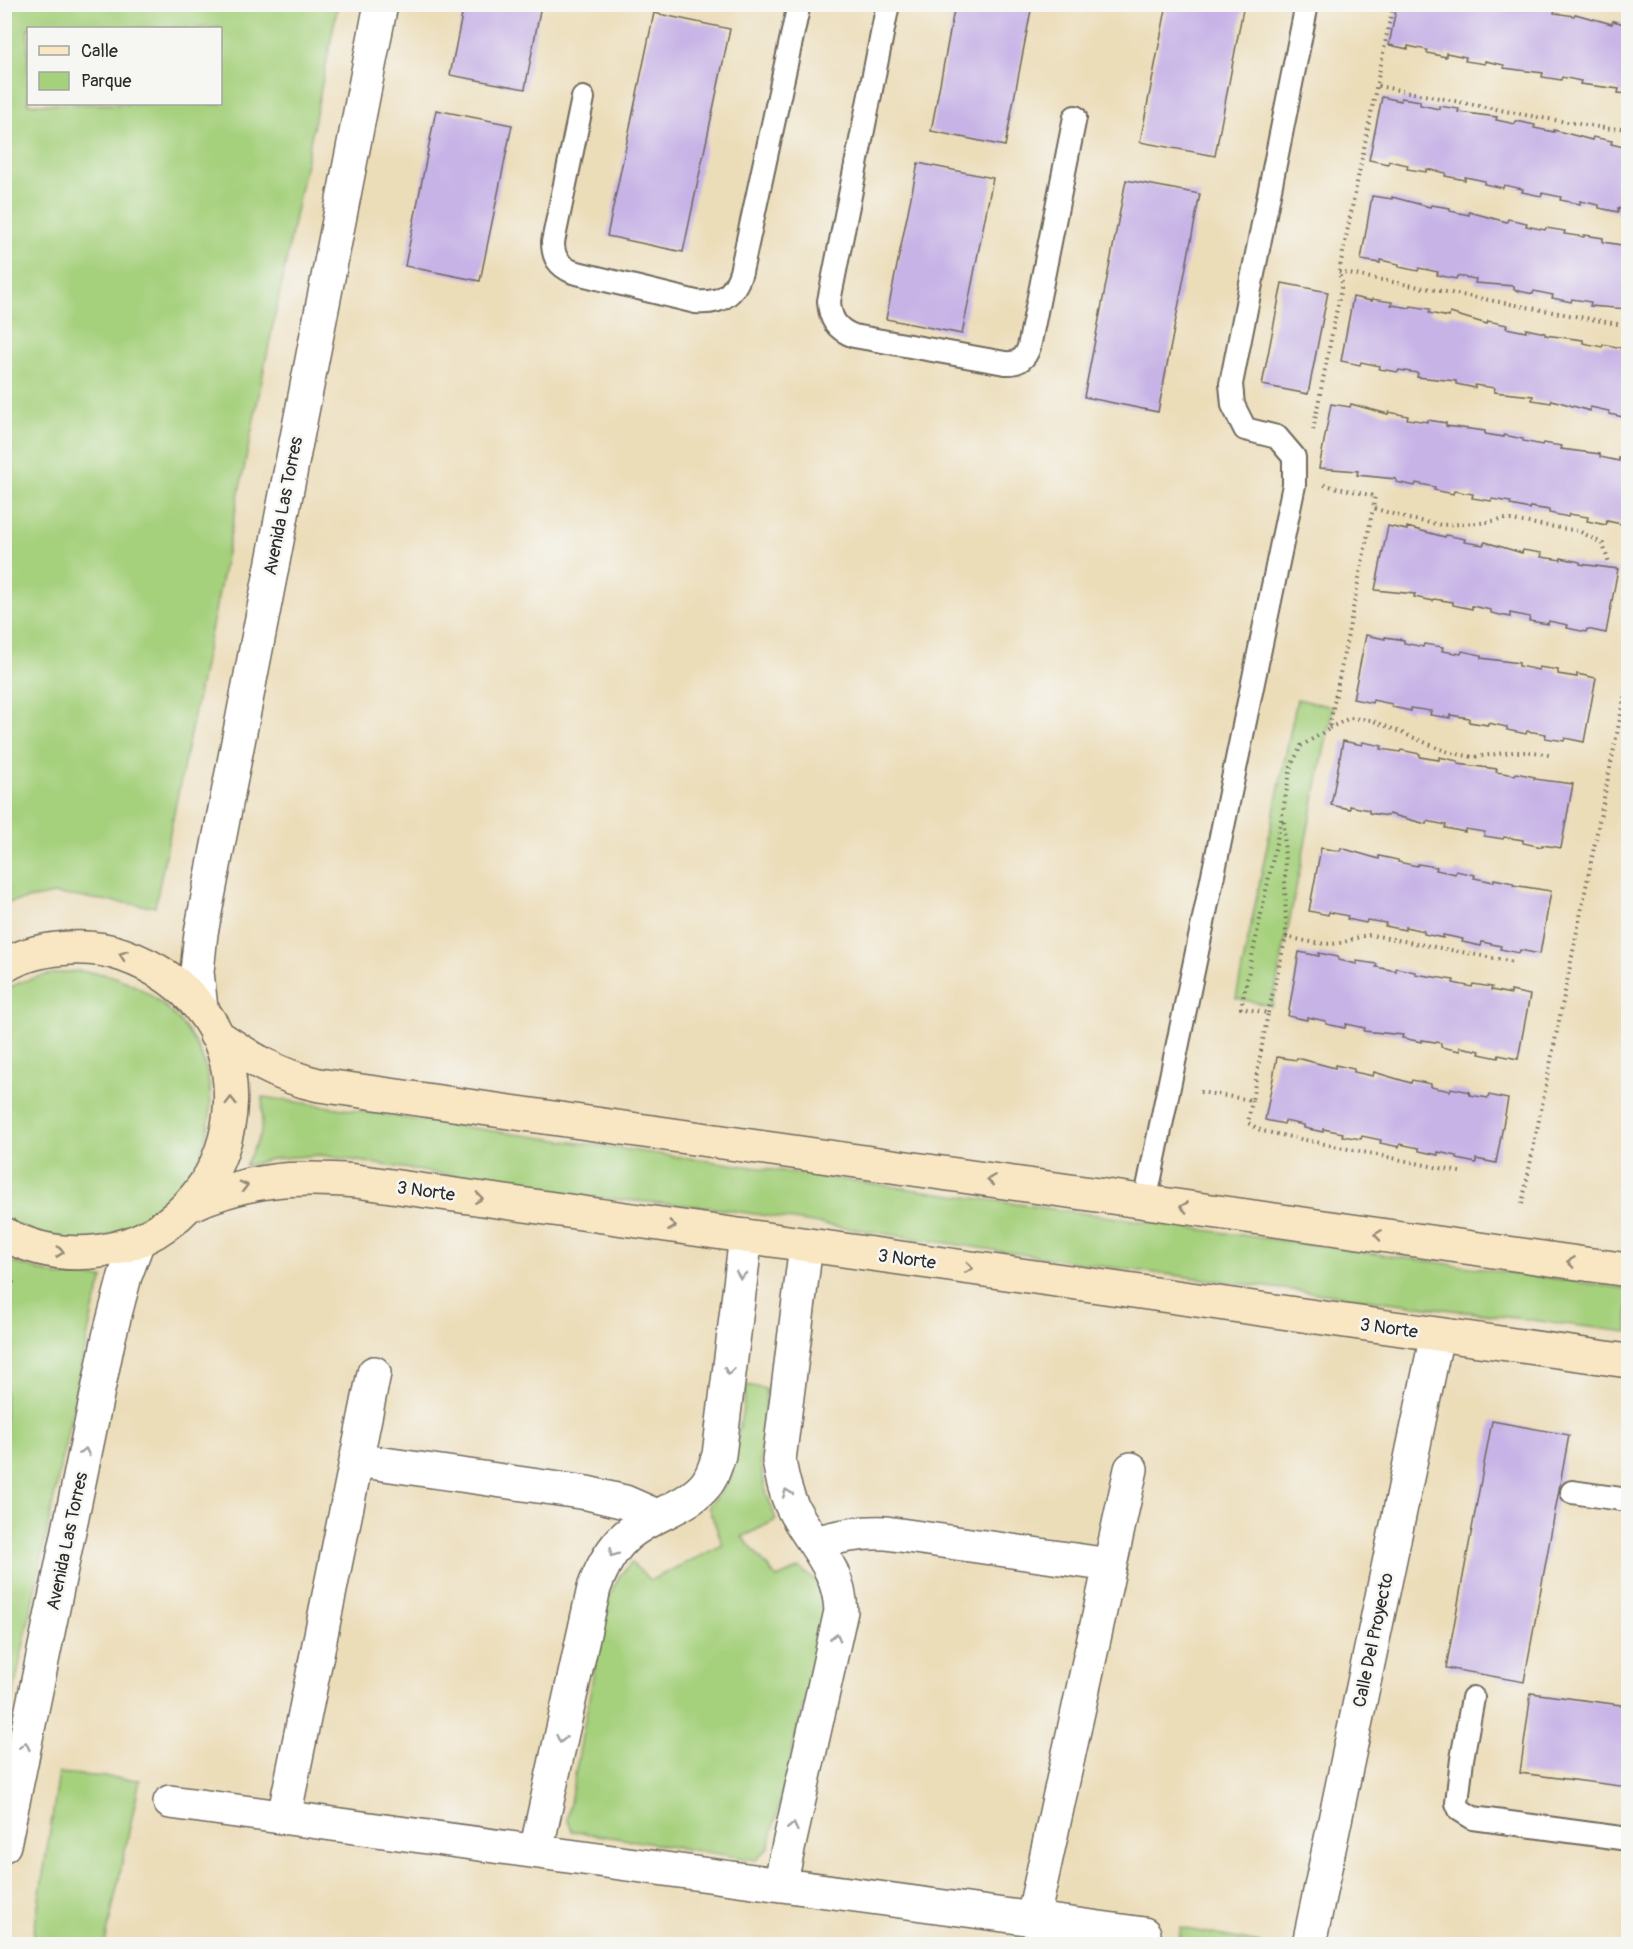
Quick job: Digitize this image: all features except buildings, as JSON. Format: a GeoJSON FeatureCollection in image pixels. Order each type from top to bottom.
{"type":"FeatureCollection","features":[{"type":"Feature","properties":{"kind":"street","name":"Avenida Las Torres"},"geometry":{"type":"LineString","coordinates":[[209,1022],[197,972],[201,933],[381,4]]}},
{"type":"Feature","properties":{"kind":"street"},"geometry":{"type":"LineString","coordinates":[[4,966],[42,951],[77,947],[111,951],[144,962],[174,981],[209,1022],[274,1071],[319,1084],[1629,1270]]}},
{"type":"Feature","properties":{"kind":"street"},"geometry":{"type":"LineString","coordinates":[[4,1234],[39,1248],[64,1253],[89,1253],[114,1249],[138,1241],[157,1232],[189,1206],[218,1162],[227,1138],[231,1111],[231,1085],[226,1060],[209,1022]]}},
{"type":"Feature","properties":{"kind":"street","name":"3 Norte"},"geometry":{"type":"LineString","coordinates":[[189,1206],[215,1194],[279,1179],[318,1177],[356,1180],[1629,1361]]}},
{"type":"Feature","properties":{"kind":"street"},"geometry":{"type":"LineString","coordinates":[[536,1851],[594,1588],[602,1569],[613,1551],[633,1531],[702,1489],[713,1475],[719,1455],[746,1236]]}},
{"type":"Feature","properties":{"kind":"street","name":"Avenida Las Torres"},"geometry":{"type":"LineString","coordinates":[[4,1845],[109,1337],[125,1276],[138,1241]]}},
{"type":"Feature","properties":{"kind":"street"},"geometry":{"type":"LineString","coordinates":[[780,1885],[841,1611],[837,1582],[795,1514],[782,1480],[779,1460],[806,1245]]}},
{"type":"Feature","properties":{"kind":"street","name":"Calle Del Proyecto"},"geometry":{"type":"LineString","coordinates":[[1309,1944],[1437,1335]]}},
{"type":"Feature","properties":{"kind":"street"},"geometry":{"type":"LineString","coordinates":[[284,1817],[374,1372]]}},
{"type":"Feature","properties":{"kind":"street"},"geometry":{"type":"LineString","coordinates":[[356,1460],[587,1494],[625,1502],[657,1516]]}},
{"type":"Feature","properties":{"kind":"street"},"geometry":{"type":"LineString","coordinates":[[1033,1918],[1131,1469]]}},
{"type":"Feature","properties":{"kind":"street"},"geometry":{"type":"LineString","coordinates":[[815,1543],[845,1534],[886,1533],[1110,1564]]}},
{"type":"Feature","properties":{"kind":"street"},"geometry":{"type":"LineString","coordinates":[[170,1802],[1144,1934]]}},
{"type":"Feature","properties":{"kind":"lane"},"geometry":{"type":"LineString","coordinates":[[583,98],[553,242],[553,252],[557,261],[564,268],[573,272],[696,302],[710,303],[723,299],[738,283],[741,272],[800,4]]}},
{"type":"Feature","properties":{"kind":"lane"},"geometry":{"type":"LineString","coordinates":[[888,4],[829,301],[834,323],[842,331],[854,336],[1005,363],[1013,364],[1021,361],[1029,347],[1075,117]]}},
{"type":"Feature","properties":{"kind":"lane"},"geometry":{"type":"LineString","coordinates":[[1145,1202],[1294,478],[1294,457],[1277,437],[1245,429],[1233,405],[1231,384],[1307,4]]}},
{"type":"Feature","properties":{"kind":"lane"},"geometry":{"type":"LineString","coordinates":[[1572,1492],[1629,1500]]}},
{"type":"Feature","properties":{"kind":"lane"},"geometry":{"type":"LineString","coordinates":[[1473,1698],[1462,1759],[1457,1803],[1460,1810],[1466,1815],[1629,1839]]}},
{"type":"Feature","properties":{"kind":"path"},"geometry":{"type":"LineString","coordinates":[[1312,434],[1342,283],[1340,272],[1393,4]]}},
{"type":"Feature","properties":{"kind":"path"},"geometry":{"type":"LineString","coordinates":[[1378,86],[1547,119],[1611,129],[1629,127]]}},
{"type":"Feature","properties":{"kind":"path"},"geometry":{"type":"LineString","coordinates":[[1340,272],[1629,326]]}},
{"type":"Feature","properties":{"kind":"path"},"geometry":{"type":"LineString","coordinates":[[1294,478],[1376,496],[1329,729]]}},
{"type":"Feature","properties":{"kind":"path"},"geometry":{"type":"LineString","coordinates":[[1373,508],[1409,519],[1442,525],[1504,519],[1579,531],[1603,544],[1609,564]]}},
{"type":"Feature","properties":{"kind":"path"},"geometry":{"type":"LineString","coordinates":[[1522,1204],[1629,679]]}},
{"type":"Feature","properties":{"kind":"path"},"geometry":{"type":"LineString","coordinates":[[1268,1014],[1241,1008],[1291,766],[1301,746],[1350,718],[1371,720],[1448,752],[1473,758],[1513,752],[1534,752],[1553,756]]}},
{"type":"Feature","properties":{"kind":"path"},"geometry":{"type":"LineString","coordinates":[[1283,811],[1286,937],[1268,1014],[1248,1123],[1262,1131],[1464,1173]]}},
{"type":"Feature","properties":{"kind":"path"},"geometry":{"type":"LineString","coordinates":[[1286,937],[1319,943],[1339,943],[1359,935],[1372,935],[1514,962]]}},
{"type":"Feature","properties":{"kind":"path"},"geometry":{"type":"LineString","coordinates":[[1169,1087],[1252,1100]]}},
{"type":"Feature","properties":{"kind":"green space"},"geometry":{"type":"Polygon","coordinates":[[[5,4],[338,5],[155,907],[55,894],[5,903],[5,4]]]}},
{"type":"Feature","properties":{"kind":"green space"},"geometry":{"type":"Polygon","coordinates":[[[1297,699],[1333,707],[1272,1006],[1236,998],[1297,699]]]}},
{"type":"Feature","properties":{"kind":"green space"},"geometry":{"type":"Polygon","coordinates":[[[80,971],[115,977],[139,988],[161,1003],[180,1021],[195,1043],[206,1070],[211,1099],[208,1127],[200,1155],[187,1180],[168,1202],[145,1220],[119,1232],[92,1239],[65,1241],[5,1221],[4,991],[31,979],[50,974],[80,971]]]}},
{"type":"Feature","properties":{"kind":"green space"},"geometry":{"type":"Polygon","coordinates":[[[263,1097],[1628,1289],[1628,1332],[1100,1266],[707,1207],[588,1197],[320,1155],[271,1159],[245,1166],[261,1133],[263,1097]]]}},
{"type":"Feature","properties":{"kind":"green space"},"geometry":{"type":"Polygon","coordinates":[[[5,1260],[58,1276],[103,1278],[93,1310],[5,1734],[5,1260]]]}},
{"type":"Feature","properties":{"kind":"green space"},"geometry":{"type":"Polygon","coordinates":[[[747,1385],[766,1389],[760,1460],[765,1488],[776,1520],[742,1537],[777,1578],[800,1568],[823,1589],[827,1607],[769,1847],[756,1860],[572,1831],[567,1819],[607,1600],[620,1575],[631,1563],[651,1580],[723,1545],[708,1506],[731,1477],[747,1385]]]}},
{"type":"Feature","properties":{"kind":"green space"},"geometry":{"type":"Polygon","coordinates":[[[59,1773],[140,1780],[105,1944],[32,1944],[59,1773]]]}},
{"type":"Feature","properties":{"kind":"green space"},"geometry":{"type":"Polygon","coordinates":[[[1181,1928],[1261,1943],[1261,1944],[1177,1944],[1181,1928]]]}}]}
